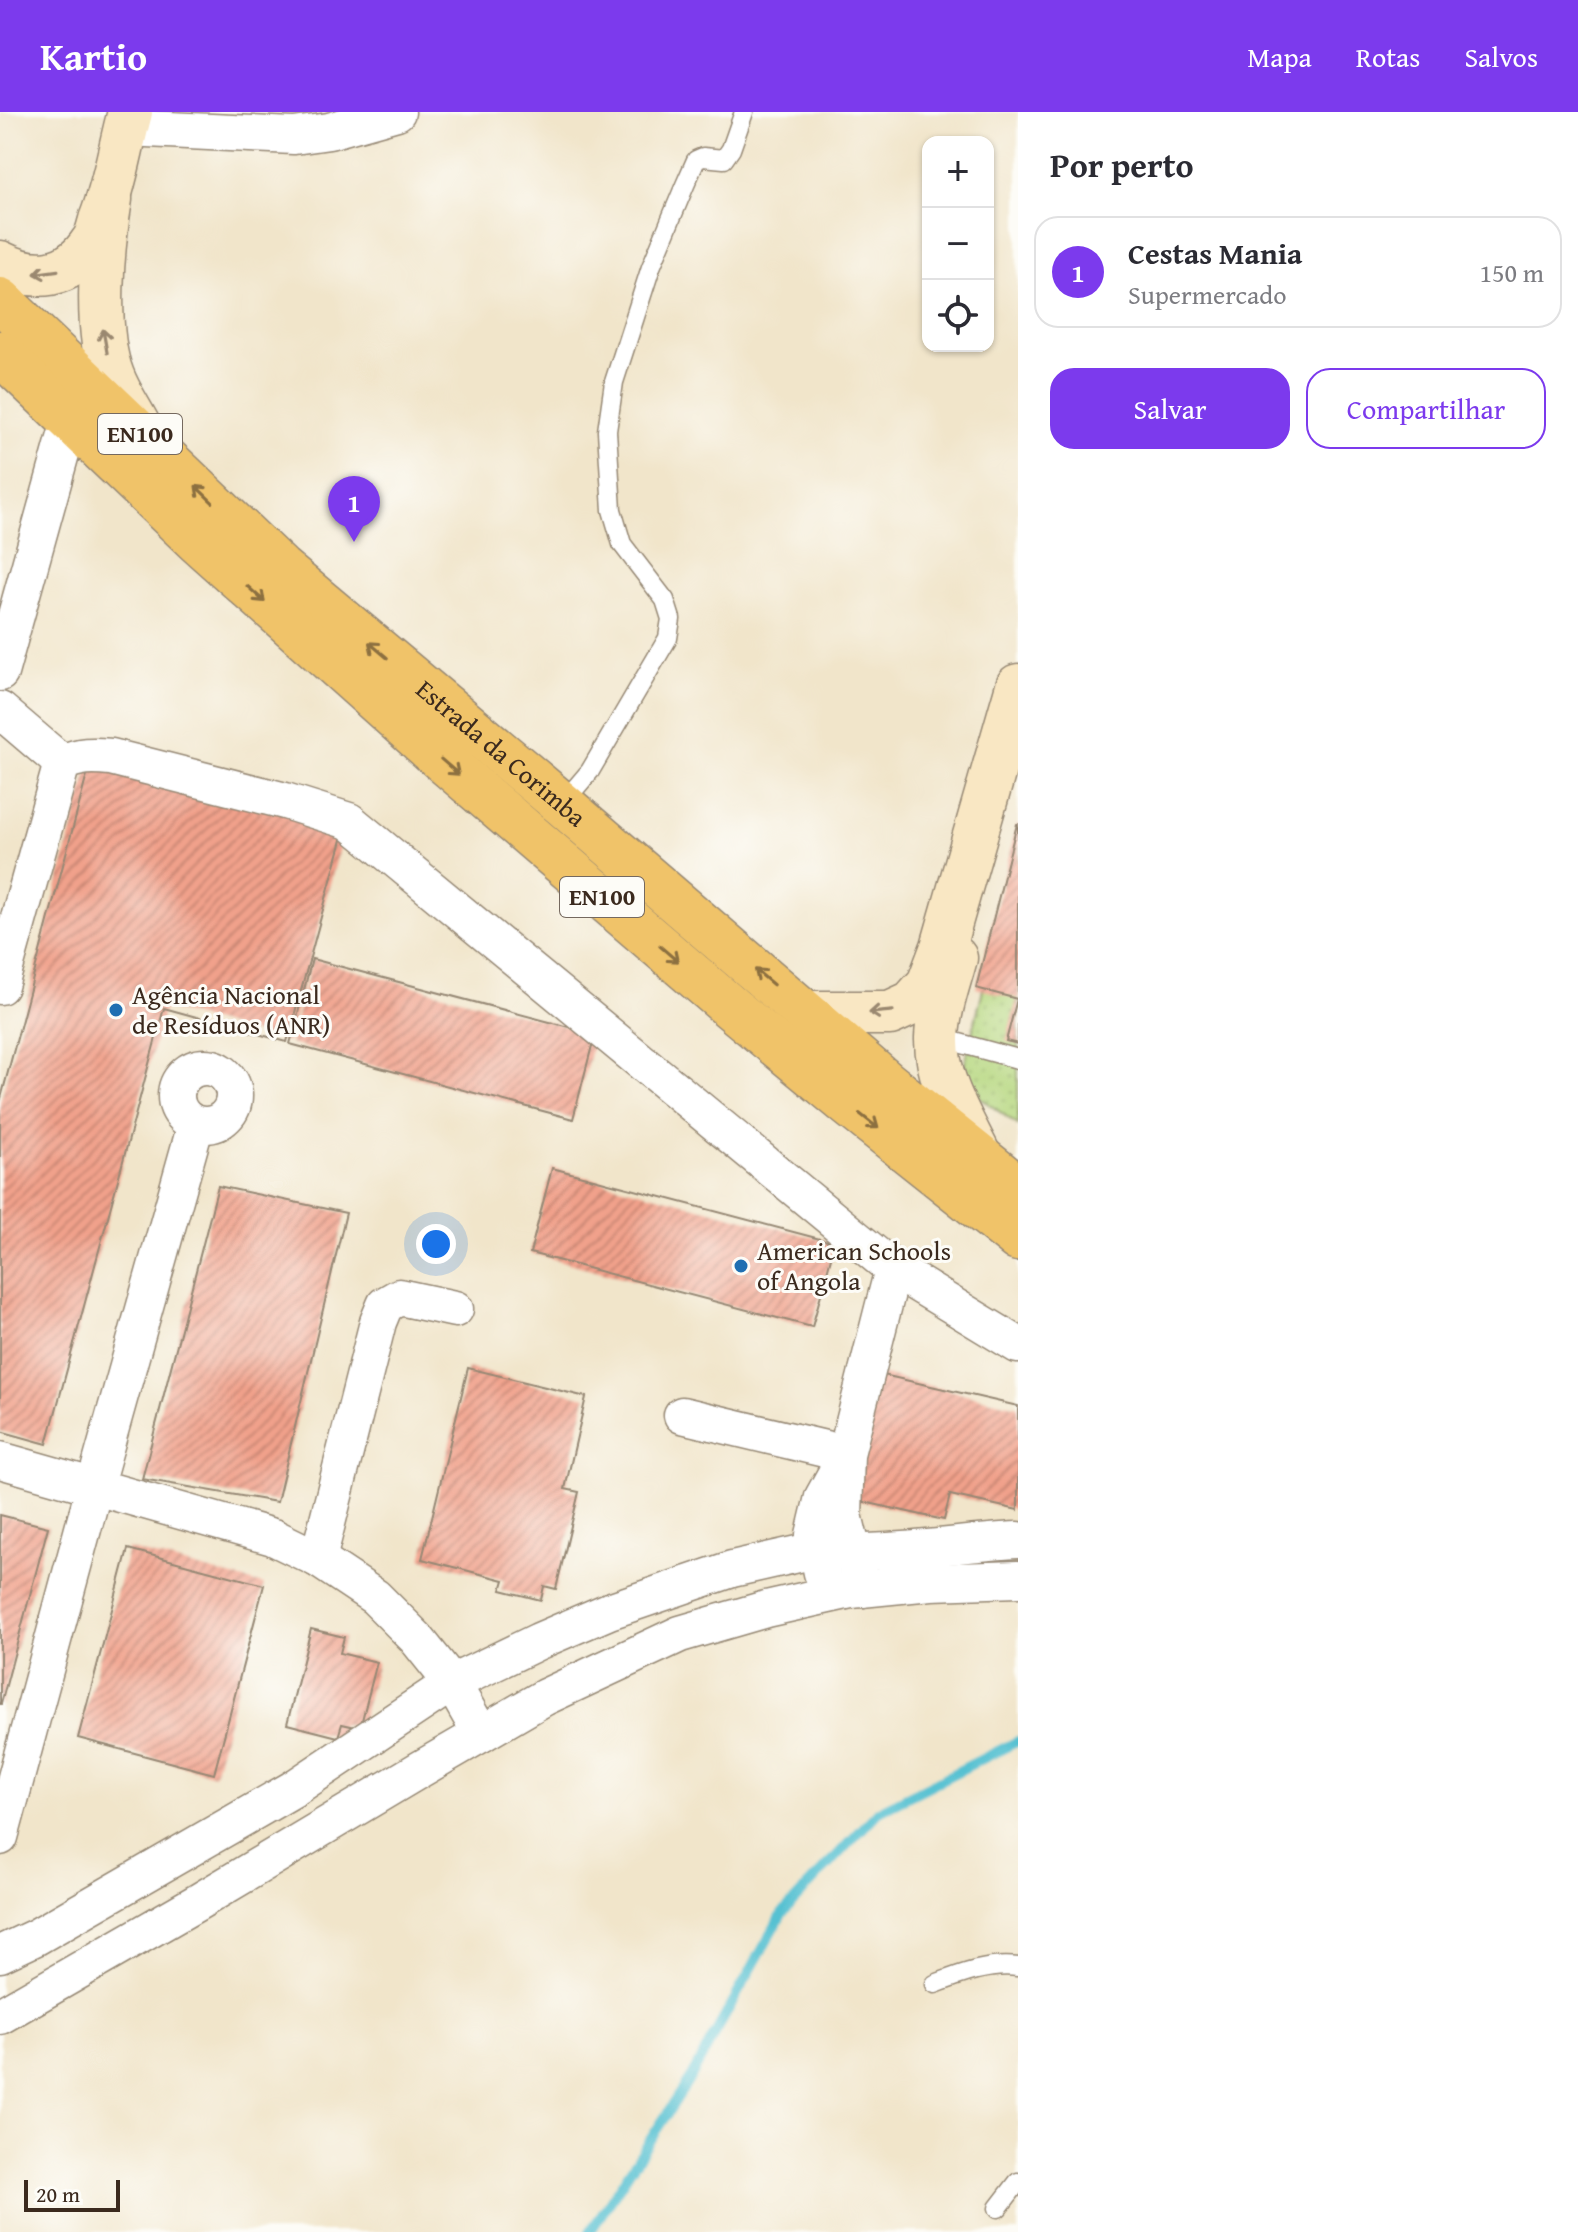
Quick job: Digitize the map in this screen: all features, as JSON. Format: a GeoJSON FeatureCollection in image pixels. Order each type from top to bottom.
{"type":"FeatureCollection","features":[{"type":"Feature","properties":{"kind":"main road","name":"Estrada da Corimba"},"geometry":{"type":"LineString","coordinates":[[0,300],[280,568],[1018,1188]]}},
{"type":"Feature","properties":{"kind":"main road","name":"Estrada da Corimba"},"geometry":{"type":"LineString","coordinates":[[0,353],[198,542],[441,759],[741,1016],[1018,1239]]}},
{"type":"Feature","properties":{"kind":"street"},"geometry":{"type":"LineString","coordinates":[[145,438],[112,376],[102,334],[103,243],[128,120],[294,136],[329,131],[397,112]]}},
{"type":"Feature","properties":{"kind":"street"},"geometry":{"type":"LineString","coordinates":[[0,263],[14,270],[43,276],[69,267],[93,243],[110,199]]}},
{"type":"Feature","properties":{"kind":"street"},"geometry":{"type":"LineString","coordinates":[[0,673],[70,421]]}},
{"type":"Feature","properties":{"kind":"street"},"geometry":{"type":"LineString","coordinates":[[806,1013],[890,1013],[912,1003],[929,984],[943,947],[1018,686]]}},
{"type":"Feature","properties":{"kind":"street"},"geometry":{"type":"LineString","coordinates":[[0,710],[62,763]]}},
{"type":"Feature","properties":{"kind":"street"},"geometry":{"type":"LineString","coordinates":[[62,763],[85,754],[111,757],[285,801],[349,821],[893,1269],[1018,1345]]}},
{"type":"Feature","properties":{"kind":"street"},"geometry":{"type":"LineString","coordinates":[[0,986],[62,763]]}},
{"type":"Feature","properties":{"kind":"street"},"geometry":{"type":"LineString","coordinates":[[953,912],[956,956],[937,1037],[949,1093],[981,1160]]}},
{"type":"Feature","properties":{"kind":"street"},"geometry":{"type":"LineString","coordinates":[[0,1837],[196,1124]]}},
{"type":"Feature","properties":{"kind":"street"},"geometry":{"type":"LineString","coordinates":[[862,1589],[844,1515],[846,1454],[893,1269]]}},
{"type":"Feature","properties":{"kind":"street"},"geometry":{"type":"LineString","coordinates":[[318,1559],[378,1322],[385,1305],[399,1297],[455,1309]]}},
{"type":"Feature","properties":{"kind":"street"},"geometry":{"type":"LineString","coordinates":[[682,1415],[846,1454]]}},
{"type":"Feature","properties":{"kind":"street"},"geometry":{"type":"LineString","coordinates":[[827,1595],[814,1535],[823,1497],[846,1454]]}},
{"type":"Feature","properties":{"kind":"street"},"geometry":{"type":"LineString","coordinates":[[0,1460],[273,1537],[318,1559],[375,1597],[416,1638],[452,1683],[481,1734]]}},
{"type":"Feature","properties":{"kind":"street"},"geometry":{"type":"LineString","coordinates":[[854,1552],[1018,1540]]}},
{"type":"Feature","properties":{"kind":"street"},"geometry":{"type":"LineString","coordinates":[[0,1954],[36,1937],[293,1789],[452,1683],[609,1611],[732,1569],[816,1550]]}},
{"type":"Feature","properties":{"kind":"street"},"geometry":{"type":"LineString","coordinates":[[0,2016],[545,1697],[680,1634],[766,1609],[862,1589],[931,1582],[1018,1579]]}},
{"type":"Feature","properties":{"kind":"lane"},"geometry":{"type":"LineString","coordinates":[[562,804],[590,771],[668,638],[671,619],[665,600],[622,544],[612,510],[607,431],[614,382],[646,281],[696,160],[703,157],[724,159],[731,149],[744,112]]}},
{"type":"Feature","properties":{"kind":"lane"},"geometry":{"type":"LineString","coordinates":[[937,1037],[1018,1059]]}},
{"type":"Feature","properties":{"kind":"lane"},"geometry":{"type":"LineString","coordinates":[[935,1984],[969,1971],[1008,1965],[1018,1967]]}},
{"type":"Feature","properties":{"kind":"lane"},"geometry":{"type":"LineString","coordinates":[[998,2208],[1018,2182]]}},
{"type":"Feature","properties":{"kind":"green space"},"geometry":{"type":"Polygon","coordinates":[[[1018,846],[1018,1125],[960,1083],[1018,846]]]}},
{"type":"Feature","properties":{"kind":"building"},"geometry":{"type":"Polygon","coordinates":[[[92,756],[346,825],[287,1042],[164,1008],[47,1444],[0,1431],[0,1102],[92,756]]]}},
{"type":"Feature","properties":{"kind":"building"},"geometry":{"type":"Polygon","coordinates":[[[1017,824],[1018,1044],[1006,1041],[1017,999],[976,988],[1017,824]]]}},
{"type":"Feature","properties":{"kind":"building"},"geometry":{"type":"Polygon","coordinates":[[[312,959],[595,1034],[573,1119],[290,1044],[312,959]]]}},
{"type":"Feature","properties":{"kind":"building"},"geometry":{"type":"Polygon","coordinates":[[[552,1168],[835,1243],[812,1327],[530,1253],[552,1168]]]}},
{"type":"Feature","properties":{"kind":"building"},"geometry":{"type":"Polygon","coordinates":[[[218,1186],[346,1213],[277,1502],[142,1479],[218,1186]]]}},
{"type":"Feature","properties":{"kind":"building"},"geometry":{"type":"Polygon","coordinates":[[[468,1368],[586,1397],[565,1489],[579,1492],[556,1589],[544,1586],[541,1600],[501,1590],[504,1580],[422,1559],[468,1368]]]}},
{"type":"Feature","properties":{"kind":"building"},"geometry":{"type":"Polygon","coordinates":[[[879,1374],[1018,1406],[1018,1510],[950,1495],[944,1520],[851,1499],[879,1374]]]}},
{"type":"Feature","properties":{"kind":"building"},"geometry":{"type":"Polygon","coordinates":[[[0,1515],[48,1527],[1,1704],[0,1704],[0,1515]]]}},
{"type":"Feature","properties":{"kind":"building"},"geometry":{"type":"Polygon","coordinates":[[[128,1549],[264,1585],[214,1774],[78,1738],[128,1549]]]}},
{"type":"Feature","properties":{"kind":"building"},"geometry":{"type":"Polygon","coordinates":[[[311,1629],[344,1637],[340,1653],[377,1662],[360,1728],[342,1724],[338,1737],[287,1724],[311,1629]]]}},
{"type":"Feature","properties":{"kind":"waterway"},"geometry":{"type":"LineString","coordinates":[[590,2232],[691,2077],[782,1914],[879,1811],[1018,1741]]}},
{"type":"Feature","properties":{"kind":"place","name":"Cestas Mania"},"geometry":{"type":"Point","coordinates":[354,542]}},
{"type":"Feature","properties":{"kind":"place","name":"Agência Nacional de Resíduos (ANR)"},"geometry":{"type":"Point","coordinates":[116,1010]}},
{"type":"Feature","properties":{"kind":"place","name":"American Schools of Angola"},"geometry":{"type":"Point","coordinates":[741,1266]}}]}
